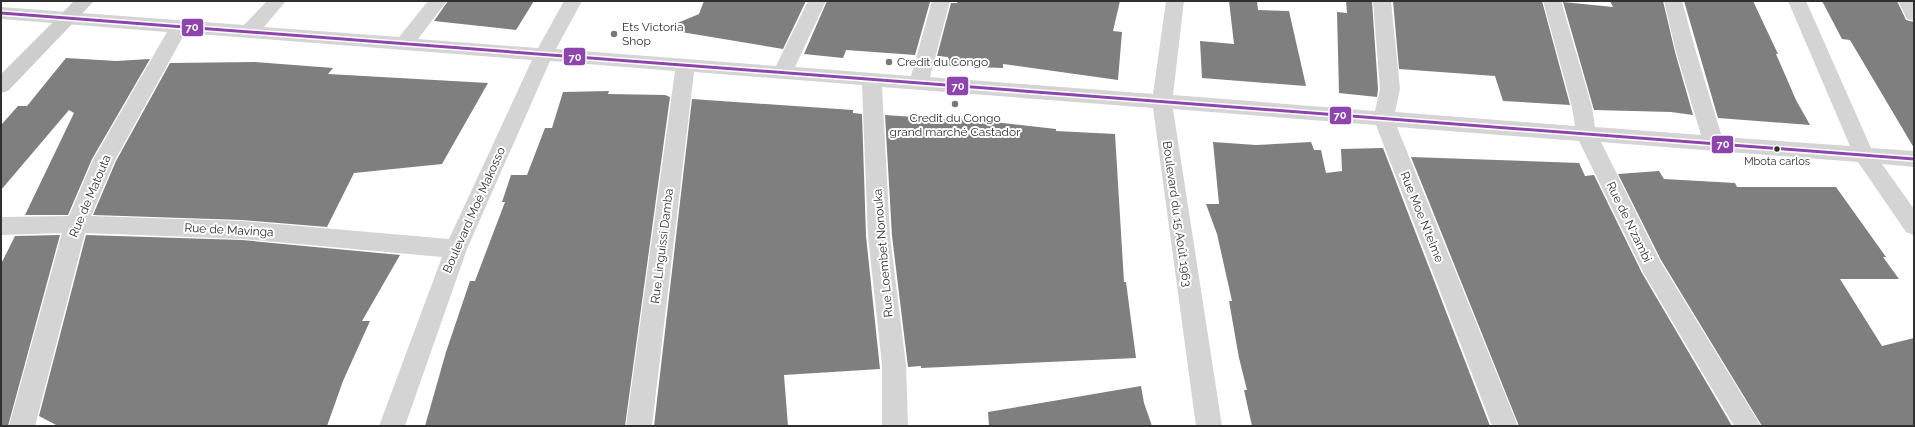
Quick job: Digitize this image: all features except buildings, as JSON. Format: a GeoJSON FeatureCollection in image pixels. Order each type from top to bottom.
{"type":"FeatureCollection","features":[{"type":"Feature","properties":{"kind":"street"},"geometry":{"type":"LineString","coordinates":[[1,86],[66,18],[85,1]]}},
{"type":"Feature","properties":{"kind":"street"},"geometry":{"type":"LineString","coordinates":[[249,32],[277,1]]}},
{"type":"Feature","properties":{"kind":"street"},"geometry":{"type":"LineString","coordinates":[[404,44],[438,1]]}},
{"type":"Feature","properties":{"kind":"street","name":"Boulevard Moé Makosso"},"geometry":{"type":"LineString","coordinates":[[392,426],[456,249],[544,54],[573,1]]}},
{"type":"Feature","properties":{"kind":"street"},"geometry":{"type":"LineString","coordinates":[[783,72],[817,1]]}},
{"type":"Feature","properties":{"kind":"street"},"geometry":{"type":"LineString","coordinates":[[919,83],[941,1]]}},
{"type":"Feature","properties":{"kind":"street","name":"Boulevard du 15 Août 1963"},"geometry":{"type":"LineString","coordinates":[[1175,1],[1162,101],[1209,426]]}},
{"type":"Feature","properties":{"kind":"street"},"geometry":{"type":"LineString","coordinates":[[1382,1],[1390,89],[1383,118]]}},
{"type":"Feature","properties":{"kind":"street","name":"Rue de N'zambi"},"geometry":{"type":"LineString","coordinates":[[1552,1],[1582,107],[1586,134],[1651,266],[1729,397],[1748,426]]}},
{"type":"Feature","properties":{"kind":"street"},"geometry":{"type":"LineString","coordinates":[[1673,1],[1686,52],[1714,144]]}},
{"type":"Feature","properties":{"kind":"street"},"geometry":{"type":"LineString","coordinates":[[1797,1],[1864,155],[1914,226]]}},
{"type":"Feature","properties":{"kind":"street"},"geometry":{"type":"LineString","coordinates":[[1907,1],[1914,15]]}},
{"type":"Feature","properties":{"kind":"street"},"geometry":{"type":"LineString","coordinates":[[1,13],[1914,159]]}},
{"type":"Feature","properties":{"kind":"street","name":"Rue de Matouta"},"geometry":{"type":"LineString","coordinates":[[22,426],[76,224],[104,160],[180,26]]}},
{"type":"Feature","properties":{"kind":"street","name":"Rue Linguissi Damba"},"geometry":{"type":"LineString","coordinates":[[639,426],[685,65]]}},
{"type":"Feature","properties":{"kind":"street","name":"Rue Loembet Nonouka"},"geometry":{"type":"LineString","coordinates":[[872,79],[879,236],[894,366],[895,426]]}},
{"type":"Feature","properties":{"kind":"street","name":"Rue Moe N'telme"},"geometry":{"type":"LineString","coordinates":[[1383,118],[1505,426]]}},
{"type":"Feature","properties":{"kind":"street","name":"Rue de Mavinga"},"geometry":{"type":"LineString","coordinates":[[1,226],[76,224],[242,230],[456,249]]}},
{"type":"Feature","properties":{"kind":"transit line","name":"70"},"geometry":{"type":"LineString","coordinates":[[1,13],[1914,159]]}},
{"type":"Feature","properties":{"kind":"place","name":"Ets Victoria Shop"},"geometry":{"type":"Point","coordinates":[614,34]}},
{"type":"Feature","properties":{"kind":"place","name":"Credit du Congo"},"geometry":{"type":"Point","coordinates":[889,62]}},
{"type":"Feature","properties":{"kind":"place","name":"Credit du Congo grand marché Castador"},"geometry":{"type":"Point","coordinates":[955,104]}},
{"type":"Feature","properties":{"kind":"place","name":"Mbota carlos"},"geometry":{"type":"Point","coordinates":[1777,149]}}]}
